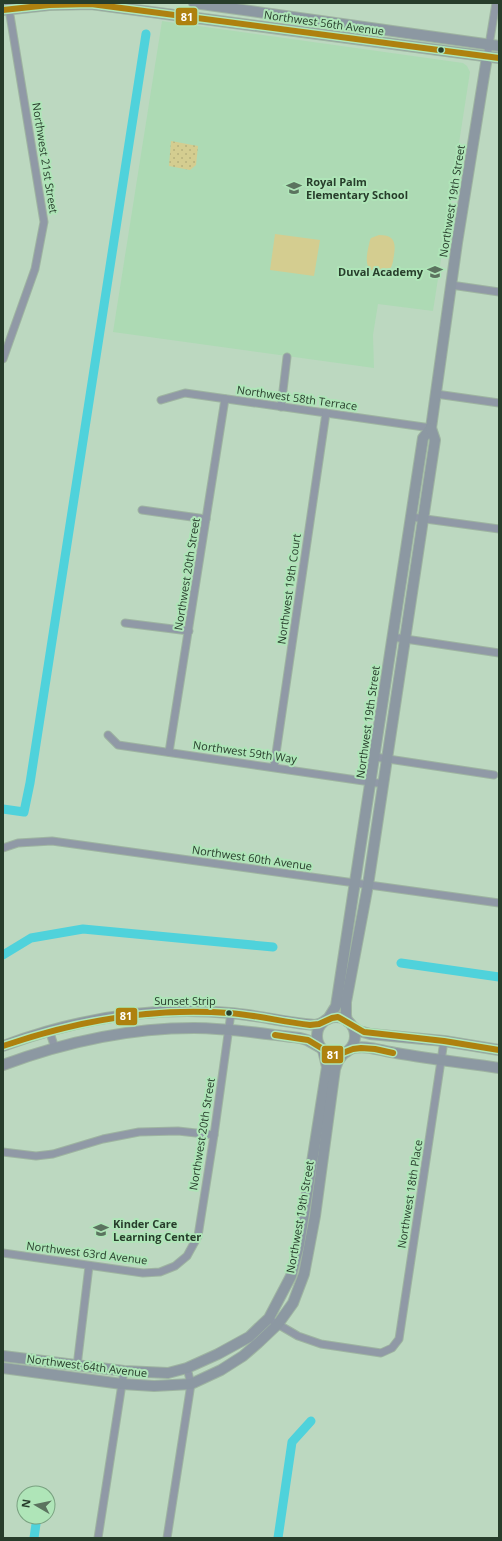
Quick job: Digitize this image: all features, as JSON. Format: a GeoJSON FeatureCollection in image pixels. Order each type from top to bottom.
{"type":"FeatureCollection","features":[{"type":"Feature","properties":{"kind":"street","name":"Northwest 56th Avenue"},"geometry":{"type":"LineString","coordinates":[[194,3],[494,45]]}},
{"type":"Feature","properties":{"kind":"street","name":"Northwest 19th Street"},"geometry":{"type":"LineString","coordinates":[[350,1024],[345,1010],[346,1002],[368,885],[388,760],[435,440],[431,428],[451,285],[487,57],[494,45],[496,3]]}},
{"type":"Feature","properties":{"kind":"street","name":"Northwest 56th Avenue"},"geometry":{"type":"LineString","coordinates":[[7,7],[91,4],[499,58]]}},
{"type":"Feature","properties":{"kind":"street","name":"Northwest 21st Street"},"geometry":{"type":"LineString","coordinates":[[3,359],[34,269],[44,222],[7,7]]}},
{"type":"Feature","properties":{"kind":"street"},"geometry":{"type":"LineString","coordinates":[[451,285],[499,292]]}},
{"type":"Feature","properties":{"kind":"street"},"geometry":{"type":"LineString","coordinates":[[281,407],[287,356]]}},
{"type":"Feature","properties":{"kind":"street","name":"Northwest 58th Terrace"},"geometry":{"type":"LineString","coordinates":[[161,400],[185,393],[431,428]]}},
{"type":"Feature","properties":{"kind":"street"},"geometry":{"type":"LineString","coordinates":[[436,394],[499,403]]}},
{"type":"Feature","properties":{"kind":"street","name":"Northwest 20th Street"},"geometry":{"type":"LineString","coordinates":[[170,752],[225,399]]}},
{"type":"Feature","properties":{"kind":"street","name":"Northwest 19th Court"},"geometry":{"type":"LineString","coordinates":[[274,767],[326,413]]}},
{"type":"Feature","properties":{"kind":"street","name":"Northwest 19th Street"},"geometry":{"type":"LineString","coordinates":[[325,1021],[336,1006],[356,884],[423,438],[431,428]]}},
{"type":"Feature","properties":{"kind":"street"},"geometry":{"type":"LineString","coordinates":[[142,510],[206,519]]}},
{"type":"Feature","properties":{"kind":"street"},"geometry":{"type":"LineString","coordinates":[[411,517],[499,529]]}},
{"type":"Feature","properties":{"kind":"street"},"geometry":{"type":"LineString","coordinates":[[125,623],[189,631]]}},
{"type":"Feature","properties":{"kind":"street"},"geometry":{"type":"LineString","coordinates":[[392,637],[499,653]]}},
{"type":"Feature","properties":{"kind":"street","name":"Northwest 59th Way"},"geometry":{"type":"LineString","coordinates":[[108,735],[118,745],[384,784]]}},
{"type":"Feature","properties":{"kind":"street"},"geometry":{"type":"LineString","coordinates":[[375,757],[494,775]]}},
{"type":"Feature","properties":{"kind":"street","name":"Northwest 60th Avenue"},"geometry":{"type":"LineString","coordinates":[[3,848],[18,843],[52,841],[499,904]]}},
{"type":"Feature","properties":{"kind":"street","name":"Sunset Strip"},"geometry":{"type":"LineString","coordinates":[[3,1046],[49,1030],[103,1018],[152,1012],[205,1011],[231,1013],[314,1025],[325,1021]]}},
{"type":"Feature","properties":{"kind":"street","name":"Northwest 20th Street"},"geometry":{"type":"LineString","coordinates":[[187,1256],[198,1236],[231,1013]]}},
{"type":"Feature","properties":{"kind":"street"},"geometry":{"type":"LineString","coordinates":[[322,1049],[318,1041],[317,1034],[325,1021],[336,1017],[350,1024],[359,1031],[370,1034],[444,1041],[499,1050]]}},
{"type":"Feature","properties":{"kind":"street"},"geometry":{"type":"LineString","coordinates":[[347,1051],[355,1041],[350,1024]]}},
{"type":"Feature","properties":{"kind":"street"},"geometry":{"type":"LineString","coordinates":[[3,1065],[38,1052],[116,1034],[194,1028],[228,1030],[300,1038],[336,1055],[361,1047],[499,1068]]}},
{"type":"Feature","properties":{"kind":"street"},"geometry":{"type":"LineString","coordinates":[[49,1030],[55,1048]]}},
{"type":"Feature","properties":{"kind":"street","name":"Northwest 18th Place"},"geometry":{"type":"LineString","coordinates":[[278,1324],[298,1336],[321,1344],[381,1353],[392,1348],[399,1339],[444,1041]]}},
{"type":"Feature","properties":{"kind":"street","name":"Northwest 19th Street"},"geometry":{"type":"LineString","coordinates":[[187,1368],[218,1354],[249,1337],[269,1318],[291,1276],[300,1246],[327,1067],[327,1062],[322,1049]]}},
{"type":"Feature","properties":{"kind":"street","name":"Northwest 19th Street"},"geometry":{"type":"LineString","coordinates":[[191,1384],[221,1370],[242,1356],[278,1324],[293,1303],[304,1274],[336,1069],[338,1061],[347,1051]]}},
{"type":"Feature","properties":{"kind":"street"},"geometry":{"type":"LineString","coordinates":[[3,1152],[36,1156],[53,1154],[103,1139],[139,1132],[178,1132],[214,1135]]}},
{"type":"Feature","properties":{"kind":"street","name":"Northwest 63rd Avenue"},"geometry":{"type":"LineString","coordinates":[[3,1253],[142,1273],[160,1272],[175,1266],[187,1256]]}},
{"type":"Feature","properties":{"kind":"street"},"geometry":{"type":"LineString","coordinates":[[77,1366],[89,1266]]}},
{"type":"Feature","properties":{"kind":"street"},"geometry":{"type":"LineString","coordinates":[[269,1318],[278,1324]]}},
{"type":"Feature","properties":{"kind":"street","name":"Northwest 64th Avenue"},"geometry":{"type":"LineString","coordinates":[[3,1356],[124,1371],[168,1372],[187,1368]]}},
{"type":"Feature","properties":{"kind":"street","name":"Northwest 64th Avenue"},"geometry":{"type":"LineString","coordinates":[[3,1368],[122,1384],[154,1386],[191,1384]]}},
{"type":"Feature","properties":{"kind":"street"},"geometry":{"type":"LineString","coordinates":[[168,1538],[191,1384],[187,1368]]}},
{"type":"Feature","properties":{"kind":"street"},"geometry":{"type":"LineString","coordinates":[[98,1538],[124,1371]]}},
{"type":"Feature","properties":{"kind":"shaded area","name":"Royal Palm Elementary School"},"geometry":{"type":"Polygon","coordinates":[[[162,21],[463,63],[467,66],[470,72],[433,311],[378,304],[373,335],[374,368],[113,332],[162,21]]]}},
{"type":"Feature","properties":{"kind":"shaded area"},"geometry":{"type":"Polygon","coordinates":[[[171,141],[198,146],[196,165],[190,170],[169,166],[171,141]]]}},
{"type":"Feature","properties":{"kind":"shaded area"},"geometry":{"type":"Polygon","coordinates":[[[275,234],[320,240],[314,276],[270,270],[275,234]]]}},
{"type":"Feature","properties":{"kind":"shaded area"},"geometry":{"type":"Polygon","coordinates":[[[379,235],[388,236],[391,238],[395,246],[393,263],[391,267],[389,270],[381,272],[372,270],[367,264],[370,240],[371,238],[379,235]]]}},
{"type":"Feature","properties":{"kind":"waterway"},"geometry":{"type":"LineString","coordinates":[[3,809],[24,812],[30,783],[146,34]]}},
{"type":"Feature","properties":{"kind":"waterway"},"geometry":{"type":"LineString","coordinates":[[3,955],[31,938],[83,929],[273,947]]}},
{"type":"Feature","properties":{"kind":"waterway"},"geometry":{"type":"LineString","coordinates":[[401,963],[499,977]]}},
{"type":"Feature","properties":{"kind":"waterway"},"geometry":{"type":"LineString","coordinates":[[278,1538],[292,1442],[311,1421]]}},
{"type":"Feature","properties":{"kind":"waterway"},"geometry":{"type":"LineString","coordinates":[[34,1538],[36,1525]]}},
{"type":"Feature","properties":{"kind":"transit line","name":"81"},"geometry":{"type":"LineString","coordinates":[[3,10],[49,5],[91,4],[499,58]]}},
{"type":"Feature","properties":{"kind":"transit line","name":"81"},"geometry":{"type":"LineString","coordinates":[[3,1046],[58,1029],[114,1018],[142,1014],[200,1012],[239,1014],[310,1025],[319,1024],[338,1017],[364,1032],[444,1041],[499,1050]]}},
{"type":"Feature","properties":{"kind":"transit line","name":"81"},"geometry":{"type":"LineString","coordinates":[[275,1035],[308,1040],[333,1055],[361,1048],[393,1053]]}},
{"type":"Feature","properties":{"kind":"place","name":"Royal Palm Elementary School"},"geometry":{"type":"Point","coordinates":[294,188]}},
{"type":"Feature","properties":{"kind":"place","name":"Duval Academy"},"geometry":{"type":"Point","coordinates":[435,272]}},
{"type":"Feature","properties":{"kind":"place","name":"Kinder Care Learning Center"},"geometry":{"type":"Point","coordinates":[101,1230]}}]}
